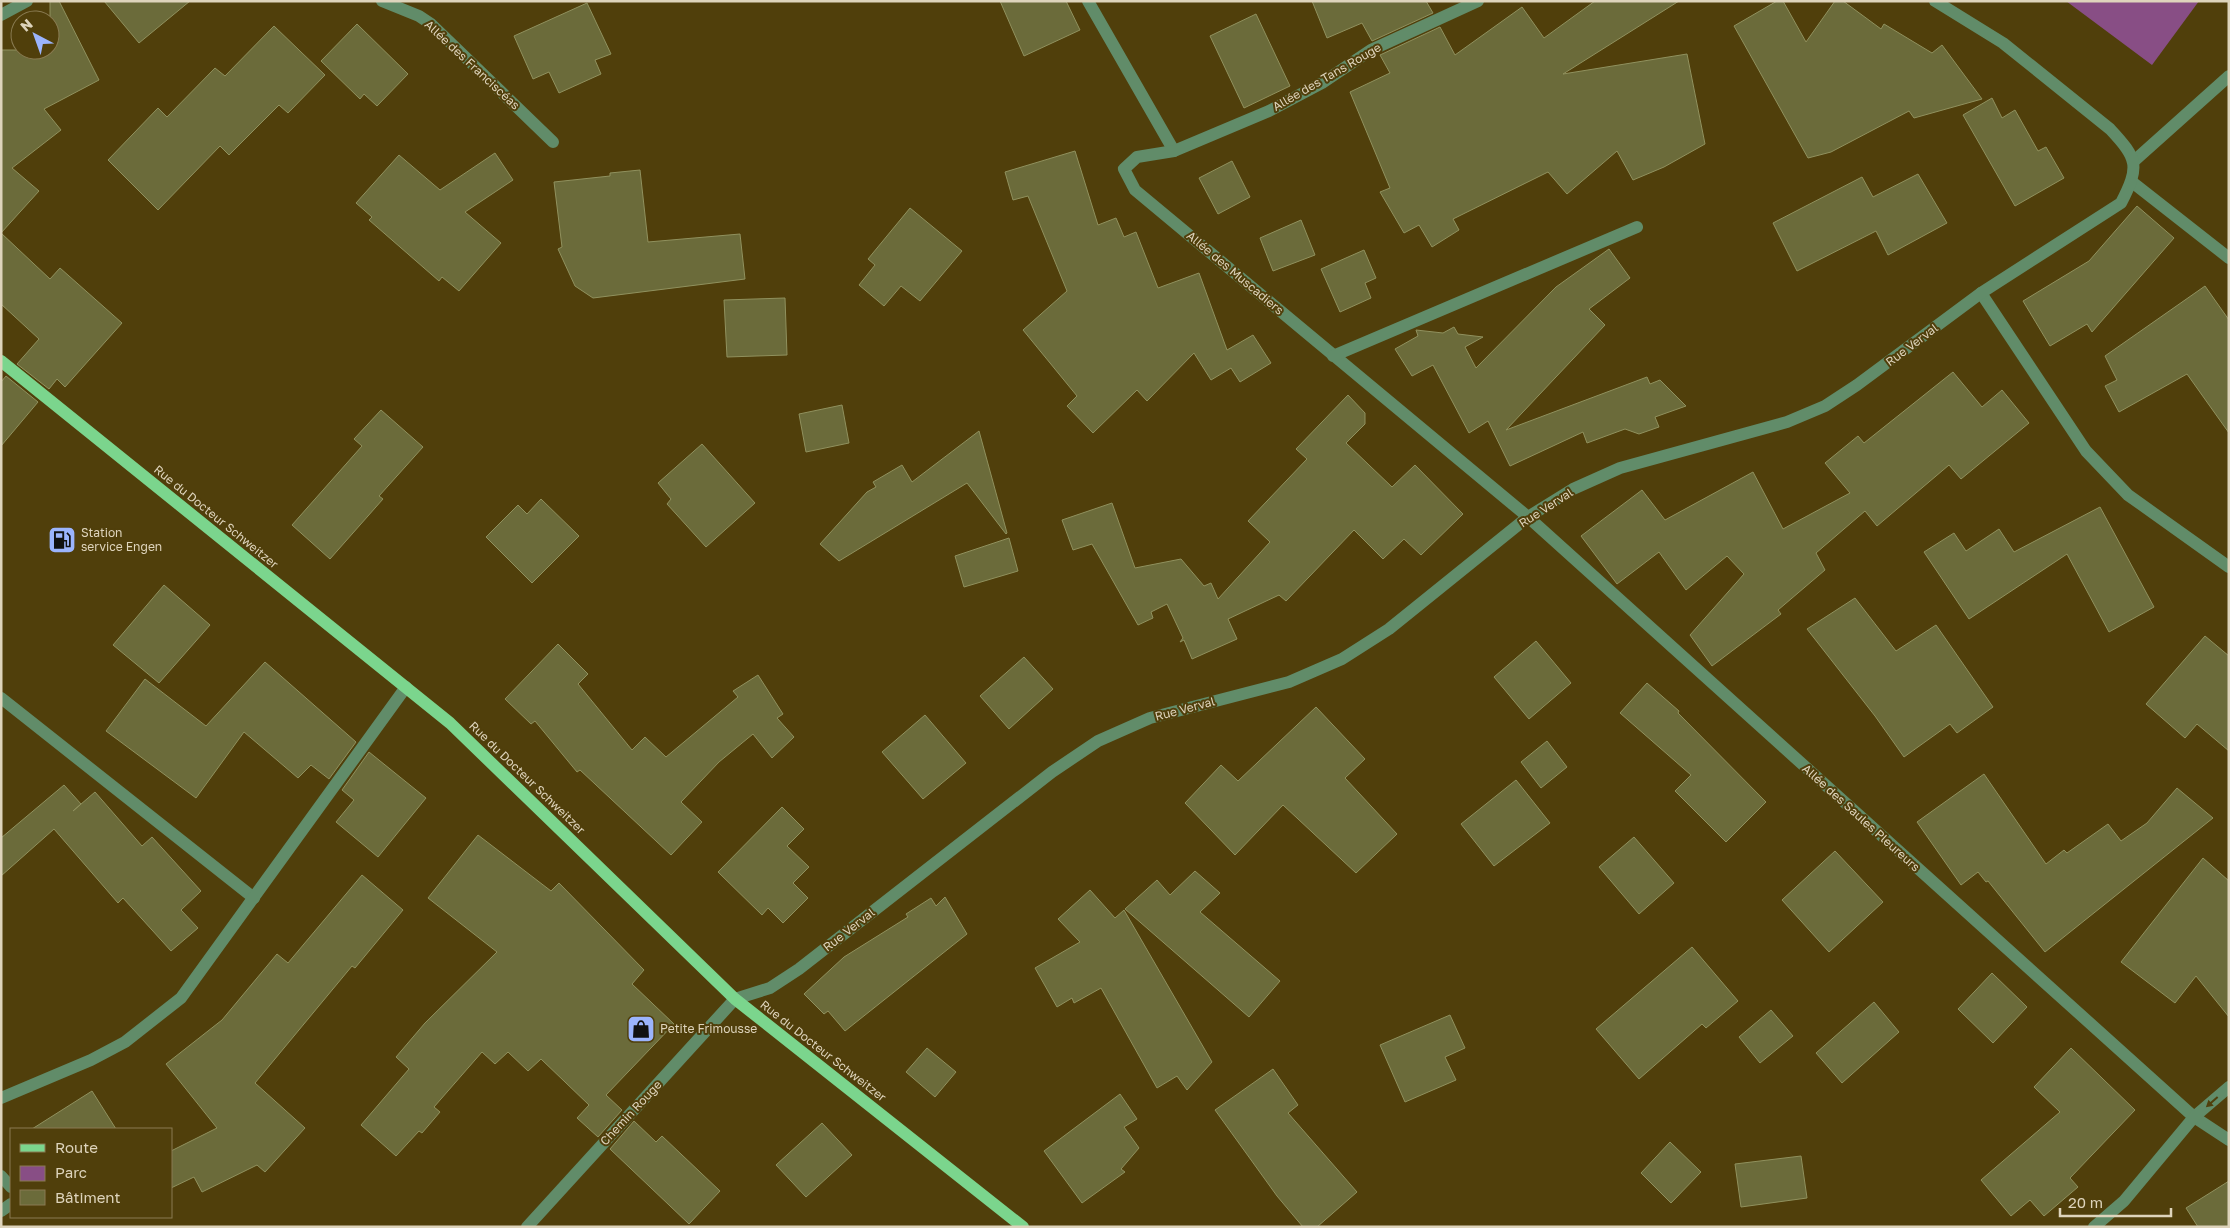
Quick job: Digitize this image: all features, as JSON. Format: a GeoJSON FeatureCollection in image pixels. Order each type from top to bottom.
{"type":"FeatureCollection","features":[{"type":"Feature","properties":{"kind":"main road","name":"Rue du Docteur Schweitzer"},"geometry":{"type":"LineString","coordinates":[[1,361],[450,723],[735,1000],[1023,1227]]}},
{"type":"Feature","properties":{"kind":"street"},"geometry":{"type":"LineString","coordinates":[[1,15],[27,1]]}},
{"type":"Feature","properties":{"kind":"street","name":"Allée des Franciscéas"},"geometry":{"type":"LineString","coordinates":[[382,1],[419,16],[431,24],[553,142]]}},
{"type":"Feature","properties":{"kind":"street"},"geometry":{"type":"LineString","coordinates":[[1088,1],[1174,151]]}},
{"type":"Feature","properties":{"kind":"street","name":"Allée des Tans Rouge"},"geometry":{"type":"LineString","coordinates":[[1174,151],[1269,111],[1322,82],[1371,50],[1478,1]]}},
{"type":"Feature","properties":{"kind":"street"},"geometry":{"type":"LineString","coordinates":[[1935,1],[2003,43],[2064,92],[2110,129],[2123,143],[2134,161],[2229,76]]}},
{"type":"Feature","properties":{"kind":"street","name":"Allée des Muscadiers"},"geometry":{"type":"LineString","coordinates":[[1174,151],[1137,157],[1130,162],[1124,169],[1128,180],[1135,190],[1528,518]]}},
{"type":"Feature","properties":{"kind":"street","name":"Rue Verval"},"geometry":{"type":"LineString","coordinates":[[735,1000],[770,988],[799,969],[1052,772],[1098,741],[1150,718],[1289,682],[1342,659],[1389,630],[1528,518],[1573,490],[1620,468],[1787,422],[1825,406],[1857,385],[1981,293],[2121,203],[2132,182],[2134,161]]}},
{"type":"Feature","properties":{"kind":"street"},"geometry":{"type":"LineString","coordinates":[[2132,182],[2229,258]]}},
{"type":"Feature","properties":{"kind":"street"},"geometry":{"type":"LineString","coordinates":[[1333,356],[1638,227]]}},
{"type":"Feature","properties":{"kind":"street"},"geometry":{"type":"LineString","coordinates":[[1981,293],[2086,451],[2128,495],[2229,566]]}},
{"type":"Feature","properties":{"kind":"street","name":"Allée des Saules Pleureurs"},"geometry":{"type":"LineString","coordinates":[[1528,518],[2194,1117],[2229,1140]]}},
{"type":"Feature","properties":{"kind":"street"},"geometry":{"type":"LineString","coordinates":[[1,1098],[91,1060],[124,1042],[170,1008],[191,986],[406,688]]}},
{"type":"Feature","properties":{"kind":"street"},"geometry":{"type":"LineString","coordinates":[[1,698],[254,898]]}},
{"type":"Feature","properties":{"kind":"street","name":"Chemin Rouge"},"geometry":{"type":"LineString","coordinates":[[527,1227],[735,1000]]}},
{"type":"Feature","properties":{"kind":"street"},"geometry":{"type":"LineString","coordinates":[[2094,1227],[2124,1201],[2194,1117],[2229,1087]]}},
{"type":"Feature","properties":{"kind":"street"},"geometry":{"type":"LineString","coordinates":[[1,1176],[10,1186]]}},
{"type":"Feature","properties":{"kind":"green space"},"geometry":{"type":"Polygon","coordinates":[[[2066,1],[2199,1],[2152,65],[2066,1]]]}},
{"type":"Feature","properties":{"kind":"building"},"geometry":{"type":"Polygon","coordinates":[[[50,1],[59,1],[99,80],[44,109],[61,130],[12,168],[39,191],[1,233],[1,50],[10,50],[10,60],[60,60],[60,10],[50,10],[50,1]]]}},
{"type":"Feature","properties":{"kind":"building"},"geometry":{"type":"Polygon","coordinates":[[[104,1],[190,1],[139,43],[104,1]]]}},
{"type":"Feature","properties":{"kind":"building"},"geometry":{"type":"Polygon","coordinates":[[[1000,1],[1066,1],[1080,30],[1024,56],[1000,1]]]}},
{"type":"Feature","properties":{"kind":"building"},"geometry":{"type":"Polygon","coordinates":[[[1312,1],[1426,1],[1433,13],[1372,41],[1362,23],[1327,38],[1312,1]]]}},
{"type":"Feature","properties":{"kind":"building"},"geometry":{"type":"Polygon","coordinates":[[[1595,1],[1679,1],[1563,74],[1687,54],[1705,144],[1664,167],[1633,180],[1617,151],[1567,194],[1548,172],[1453,219],[1459,230],[1432,247],[1419,225],[1404,233],[1380,192],[1390,188],[1350,92],[1390,73],[1380,55],[1440,27],[1455,55],[1522,7],[1544,38],[1595,1]]]}},
{"type":"Feature","properties":{"kind":"building"},"geometry":{"type":"Polygon","coordinates":[[[1777,1],[1783,1],[1806,42],[1835,1],[1843,1],[1881,29],[1884,24],[1932,53],[1942,45],[1982,99],[1914,118],[1909,111],[1831,152],[1808,158],[1734,26],[1777,1]]]}},
{"type":"Feature","properties":{"kind":"building"},"geometry":{"type":"Polygon","coordinates":[[[587,3],[611,54],[595,60],[601,74],[559,93],[549,72],[533,79],[514,36],[587,3]]]}},
{"type":"Feature","properties":{"kind":"building"},"geometry":{"type":"Polygon","coordinates":[[[1256,14],[1290,86],[1244,108],[1210,36],[1256,14]]]}},
{"type":"Feature","properties":{"kind":"building"},"geometry":{"type":"Polygon","coordinates":[[[357,24],[408,74],[377,106],[364,94],[360,99],[321,61],[357,24]]]}},
{"type":"Feature","properties":{"kind":"building"},"geometry":{"type":"Polygon","coordinates":[[[274,26],[325,75],[288,113],[279,105],[229,155],[220,146],[158,210],[108,160],[158,108],[167,117],[215,68],[225,76],[274,26]]]}},
{"type":"Feature","properties":{"kind":"building"},"geometry":{"type":"Polygon","coordinates":[[[1992,98],[2002,118],[2015,110],[2038,151],[2046,147],[2064,178],[2015,206],[1963,115],[1992,98]]]}},
{"type":"Feature","properties":{"kind":"building"},"geometry":{"type":"Polygon","coordinates":[[[1075,151],[1098,225],[1116,218],[1124,237],[1136,232],[1158,288],[1199,273],[1227,350],[1253,335],[1271,363],[1240,382],[1231,368],[1211,380],[1194,353],[1147,401],[1137,390],[1093,433],[1067,406],[1077,396],[1023,330],[1067,291],[1028,196],[1013,200],[1005,172],[1075,151]]]}},
{"type":"Feature","properties":{"kind":"building"},"geometry":{"type":"Polygon","coordinates":[[[495,153],[513,180],[465,212],[501,243],[459,291],[442,277],[439,281],[369,220],[372,217],[356,203],[399,155],[440,190],[495,153]]]}},
{"type":"Feature","properties":{"kind":"building"},"geometry":{"type":"Polygon","coordinates":[[[1232,161],[1250,197],[1218,214],[1199,178],[1232,161]]]}},
{"type":"Feature","properties":{"kind":"building"},"geometry":{"type":"Polygon","coordinates":[[[640,170],[648,242],[740,234],[745,279],[593,298],[575,286],[558,249],[562,247],[554,182],[610,176],[610,173],[640,170]]]}},
{"type":"Feature","properties":{"kind":"building"},"geometry":{"type":"Polygon","coordinates":[[[1918,174],[1947,223],[1888,255],[1876,231],[1797,271],[1773,223],[1862,177],[1873,197],[1918,174]]]}},
{"type":"Feature","properties":{"kind":"building"},"geometry":{"type":"Polygon","coordinates":[[[2137,206],[2174,238],[2092,332],[2087,324],[2050,346],[2023,301],[2089,261],[2137,206]]]}},
{"type":"Feature","properties":{"kind":"building"},"geometry":{"type":"Polygon","coordinates":[[[910,208],[962,251],[920,301],[901,286],[884,306],[859,285],[875,265],[868,259],[910,208]]]}},
{"type":"Feature","properties":{"kind":"building"},"geometry":{"type":"Polygon","coordinates":[[[1301,220],[1315,255],[1273,271],[1260,238],[1301,220]]]}},
{"type":"Feature","properties":{"kind":"building"},"geometry":{"type":"Polygon","coordinates":[[[1,233],[50,279],[60,268],[122,323],[65,387],[57,379],[49,389],[17,364],[39,339],[1,304],[1,233]]]}},
{"type":"Feature","properties":{"kind":"building"},"geometry":{"type":"Polygon","coordinates":[[[1609,249],[1630,278],[1589,309],[1605,325],[1506,430],[1647,377],[1650,384],[1660,380],[1686,406],[1655,417],[1659,427],[1639,434],[1625,429],[1587,443],[1583,432],[1510,466],[1488,421],[1469,433],[1433,365],[1412,376],[1395,349],[1418,336],[1416,330],[1443,333],[1454,327],[1458,334],[1483,337],[1465,347],[1476,368],[1556,287],[1609,249]]]}},
{"type":"Feature","properties":{"kind":"building"},"geometry":{"type":"Polygon","coordinates":[[[1364,250],[1376,278],[1365,283],[1371,298],[1340,312],[1321,269],[1364,250]]]}},
{"type":"Feature","properties":{"kind":"building"},"geometry":{"type":"Polygon","coordinates":[[[2205,286],[2229,320],[2229,433],[2187,374],[2119,412],[2105,386],[2117,380],[2105,356],[2205,286]]]}},
{"type":"Feature","properties":{"kind":"building"},"geometry":{"type":"Polygon","coordinates":[[[785,298],[787,355],[727,357],[724,300],[785,298]]]}},
{"type":"Feature","properties":{"kind":"building"},"geometry":{"type":"Polygon","coordinates":[[[1953,372],[1982,407],[2002,390],[2029,423],[1961,479],[1949,465],[1877,526],[1865,511],[1816,553],[1825,570],[1778,610],[1781,614],[1712,666],[1690,635],[1744,574],[1727,556],[1686,590],[1659,552],[1617,584],[1581,536],[1642,490],[1665,520],[1753,472],[1783,529],[1850,493],[1825,463],[1858,436],[1864,443],[1953,372]]]}},
{"type":"Feature","properties":{"kind":"building"},"geometry":{"type":"Polygon","coordinates":[[[6,376],[38,402],[1,446],[1,382],[6,376]]]}},
{"type":"Feature","properties":{"kind":"building"},"geometry":{"type":"Polygon","coordinates":[[[1348,395],[1365,413],[1365,424],[1346,443],[1392,487],[1415,465],[1463,514],[1421,555],[1404,539],[1383,559],[1354,530],[1286,601],[1279,595],[1228,619],[1237,639],[1192,659],[1184,640],[1180,642],[1183,638],[1167,604],[1151,612],[1153,618],[1138,625],[1092,544],[1073,550],[1062,520],[1112,503],[1135,568],[1181,559],[1204,586],[1211,583],[1218,599],[1270,542],[1248,521],[1307,459],[1296,449],[1348,395]]]}},
{"type":"Feature","properties":{"kind":"building"},"geometry":{"type":"Polygon","coordinates":[[[842,405],[849,443],[806,452],[799,414],[842,405]]]}},
{"type":"Feature","properties":{"kind":"building"},"geometry":{"type":"Polygon","coordinates":[[[381,410],[423,447],[379,496],[383,499],[330,559],[292,525],[362,446],[354,439],[381,410]]]}},
{"type":"Feature","properties":{"kind":"building"},"geometry":{"type":"Polygon","coordinates":[[[979,431],[1006,534],[967,483],[839,561],[820,544],[867,492],[876,487],[873,482],[902,465],[912,482],[979,431]]]}},
{"type":"Feature","properties":{"kind":"building"},"geometry":{"type":"Polygon","coordinates":[[[702,444],[755,503],[706,547],[667,504],[671,499],[658,483],[702,444]]]}},
{"type":"Feature","properties":{"kind":"building"},"geometry":{"type":"Polygon","coordinates":[[[541,499],[579,536],[532,583],[486,537],[518,505],[527,514],[541,499]]]}},
{"type":"Feature","properties":{"kind":"building"},"geometry":{"type":"Polygon","coordinates":[[[2100,507],[2154,607],[2109,632],[2067,554],[1969,619],[1924,552],[1954,533],[1966,551],[1999,529],[2014,552],[2100,507]]]}},
{"type":"Feature","properties":{"kind":"building"},"geometry":{"type":"Polygon","coordinates":[[[1009,538],[1018,571],[964,587],[955,556],[1009,538]]]}},
{"type":"Feature","properties":{"kind":"building"},"geometry":{"type":"Polygon","coordinates":[[[164,585],[210,625],[159,683],[113,645],[164,585]]]}},
{"type":"Feature","properties":{"kind":"building"},"geometry":{"type":"Polygon","coordinates":[[[1855,598],[1896,651],[1936,625],[1993,707],[1957,733],[1950,724],[1904,757],[1875,716],[1807,629],[1855,598]]]}},
{"type":"Feature","properties":{"kind":"building"},"geometry":{"type":"Polygon","coordinates":[[[2205,636],[2229,656],[2229,751],[2197,724],[2185,738],[2146,704],[2205,636]]]}},
{"type":"Feature","properties":{"kind":"building"},"geometry":{"type":"Polygon","coordinates":[[[1536,641],[1571,683],[1529,719],[1494,677],[1536,641]]]}},
{"type":"Feature","properties":{"kind":"building"},"geometry":{"type":"Polygon","coordinates":[[[558,644],[588,674],[578,684],[632,750],[645,737],[666,757],[738,697],[733,691],[758,675],[783,714],[777,718],[794,737],[772,758],[753,734],[719,762],[681,802],[702,822],[671,855],[580,770],[577,772],[535,721],[531,724],[505,699],[558,644]]]}},
{"type":"Feature","properties":{"kind":"building"},"geometry":{"type":"Polygon","coordinates":[[[1024,657],[1053,689],[1009,729],[980,696],[1024,657]]]}},
{"type":"Feature","properties":{"kind":"building"},"geometry":{"type":"Polygon","coordinates":[[[265,662],[356,742],[329,779],[311,765],[298,778],[244,732],[196,798],[106,731],[145,679],[206,726],[265,662]]]}},
{"type":"Feature","properties":{"kind":"building"},"geometry":{"type":"Polygon","coordinates":[[[1647,683],[1679,711],[1678,713],[1766,802],[1726,842],[1675,791],[1691,775],[1620,713],[1647,683]]]}},
{"type":"Feature","properties":{"kind":"building"},"geometry":{"type":"Polygon","coordinates":[[[1316,707],[1365,759],[1345,778],[1397,834],[1356,873],[1283,805],[1235,855],[1185,803],[1221,765],[1238,781],[1316,707]]]}},
{"type":"Feature","properties":{"kind":"building"},"geometry":{"type":"Polygon","coordinates":[[[925,715],[966,763],[923,799],[882,752],[925,715]]]}},
{"type":"Feature","properties":{"kind":"building"},"geometry":{"type":"Polygon","coordinates":[[[1547,741],[1567,767],[1541,788],[1521,762],[1547,741]]]}},
{"type":"Feature","properties":{"kind":"building"},"geometry":{"type":"Polygon","coordinates":[[[369,752],[426,798],[378,857],[336,822],[354,800],[342,790],[369,752]]]}},
{"type":"Feature","properties":{"kind":"building"},"geometry":{"type":"Polygon","coordinates":[[[1984,774],[2046,864],[2064,850],[2067,853],[2108,824],[2121,841],[2147,823],[2177,788],[2213,818],[2045,952],[1988,881],[1986,882],[1978,872],[1961,885],[1917,822],[1984,774]]]}},
{"type":"Feature","properties":{"kind":"building"},"geometry":{"type":"Polygon","coordinates":[[[1516,780],[1550,823],[1494,866],[1461,824],[1516,780]]]}},
{"type":"Feature","properties":{"kind":"building"},"geometry":{"type":"Polygon","coordinates":[[[64,785],[81,804],[73,811],[95,792],[142,846],[152,837],[201,891],[181,910],[198,928],[171,951],[123,898],[118,903],[54,829],[1,876],[1,838],[64,785]]]}},
{"type":"Feature","properties":{"kind":"building"},"geometry":{"type":"Polygon","coordinates":[[[782,807],[804,829],[787,846],[809,867],[793,883],[808,898],[783,923],[768,908],[762,915],[718,872],[782,807]]]}},
{"type":"Feature","properties":{"kind":"building"},"geometry":{"type":"Polygon","coordinates":[[[478,835],[551,891],[559,883],[644,970],[632,984],[674,1024],[606,1095],[622,1110],[598,1137],[577,1118],[589,1105],[541,1059],[528,1071],[508,1052],[495,1064],[482,1052],[434,1107],[440,1112],[422,1133],[419,1131],[396,1156],[361,1125],[409,1069],[396,1057],[425,1023],[497,952],[428,898],[478,835]]]}},
{"type":"Feature","properties":{"kind":"building"},"geometry":{"type":"Polygon","coordinates":[[[1634,837],[1674,883],[1639,914],[1599,867],[1634,837]]]}},
{"type":"Feature","properties":{"kind":"building"},"geometry":{"type":"Polygon","coordinates":[[[1835,851],[1883,902],[1829,952],[1782,900],[1835,851]]]}},
{"type":"Feature","properties":{"kind":"building"},"geometry":{"type":"Polygon","coordinates":[[[2203,858],[2229,881],[2229,1017],[2196,976],[2175,1003],[2121,962],[2203,858]]]}},
{"type":"Feature","properties":{"kind":"building"},"geometry":{"type":"Polygon","coordinates":[[[1195,871],[1220,893],[1200,912],[1280,981],[1249,1017],[1125,909],[1157,880],[1170,895],[1195,871]]]}},
{"type":"Feature","properties":{"kind":"building"},"geometry":{"type":"Polygon","coordinates":[[[362,875],[403,910],[355,968],[352,966],[255,1083],[305,1128],[265,1172],[257,1165],[202,1192],[194,1177],[172,1188],[172,1150],[217,1128],[166,1064],[222,1020],[277,954],[288,963],[362,875]]]}},
{"type":"Feature","properties":{"kind":"building"},"geometry":{"type":"Polygon","coordinates":[[[1090,890],[1115,918],[1124,910],[1212,1062],[1187,1090],[1177,1076],[1157,1088],[1101,988],[1074,1003],[1072,998],[1057,1007],[1035,968],[1080,942],[1058,919],[1090,890]]]}},
{"type":"Feature","properties":{"kind":"building"},"geometry":{"type":"Polygon","coordinates":[[[945,897],[967,934],[845,1031],[828,1011],[824,1014],[804,994],[844,957],[908,917],[906,914],[931,898],[936,906],[945,897]]]}},
{"type":"Feature","properties":{"kind":"building"},"geometry":{"type":"Polygon","coordinates":[[[1692,947],[1738,1001],[1706,1028],[1702,1024],[1639,1079],[1596,1029],[1692,947]]]}},
{"type":"Feature","properties":{"kind":"building"},"geometry":{"type":"Polygon","coordinates":[[[1992,973],[2027,1007],[1993,1043],[1958,1009],[1992,973]]]}},
{"type":"Feature","properties":{"kind":"building"},"geometry":{"type":"Polygon","coordinates":[[[1874,1002],[1899,1032],[1842,1083],[1816,1053],[1874,1002]]]}},
{"type":"Feature","properties":{"kind":"building"},"geometry":{"type":"Polygon","coordinates":[[[1771,1010],[1793,1036],[1760,1063],[1739,1037],[1771,1010]]]}},
{"type":"Feature","properties":{"kind":"building"},"geometry":{"type":"Polygon","coordinates":[[[1450,1015],[1465,1048],[1445,1057],[1456,1080],[1405,1102],[1380,1045],[1450,1015]]]}},
{"type":"Feature","properties":{"kind":"building"},"geometry":{"type":"Polygon","coordinates":[[[927,1048],[956,1072],[935,1097],[906,1072],[927,1048]]]}},
{"type":"Feature","properties":{"kind":"building"},"geometry":{"type":"Polygon","coordinates":[[[2071,1048],[2135,1110],[2070,1178],[2078,1187],[2044,1216],[2030,1200],[2011,1216],[1981,1180],[2060,1112],[2034,1087],[2071,1048]]]}},
{"type":"Feature","properties":{"kind":"building"},"geometry":{"type":"Polygon","coordinates":[[[1273,1069],[1298,1105],[1288,1113],[1357,1192],[1317,1227],[1303,1227],[1277,1196],[1215,1110],[1273,1069]]]}},
{"type":"Feature","properties":{"kind":"building"},"geometry":{"type":"Polygon","coordinates":[[[92,1091],[115,1128],[34,1128],[92,1091]]]}},
{"type":"Feature","properties":{"kind":"building"},"geometry":{"type":"Polygon","coordinates":[[[1120,1094],[1137,1119],[1124,1127],[1139,1148],[1121,1169],[1125,1172],[1082,1203],[1044,1151],[1120,1094]]]}},
{"type":"Feature","properties":{"kind":"building"},"geometry":{"type":"Polygon","coordinates":[[[634,1121],[656,1142],[662,1136],[720,1191],[689,1224],[610,1149],[634,1121]]]}},
{"type":"Feature","properties":{"kind":"building"},"geometry":{"type":"Polygon","coordinates":[[[822,1123],[852,1155],[806,1197],[776,1165],[822,1123]]]}},
{"type":"Feature","properties":{"kind":"building"},"geometry":{"type":"Polygon","coordinates":[[[1670,1142],[1701,1172],[1671,1203],[1641,1173],[1670,1142]]]}},
{"type":"Feature","properties":{"kind":"building"},"geometry":{"type":"Polygon","coordinates":[[[1801,1156],[1807,1198],[1741,1207],[1735,1164],[1801,1156]]]}},
{"type":"Feature","properties":{"kind":"building"},"geometry":{"type":"Polygon","coordinates":[[[2229,1181],[2229,1227],[2198,1227],[2186,1208],[2229,1181]]]}},
{"type":"Feature","properties":{"kind":"place","name":"Station service Engen"},"geometry":{"type":"Point","coordinates":[62,540]}},
{"type":"Feature","properties":{"kind":"place","name":"Petite Frimousse"},"geometry":{"type":"Point","coordinates":[641,1029]}}]}
